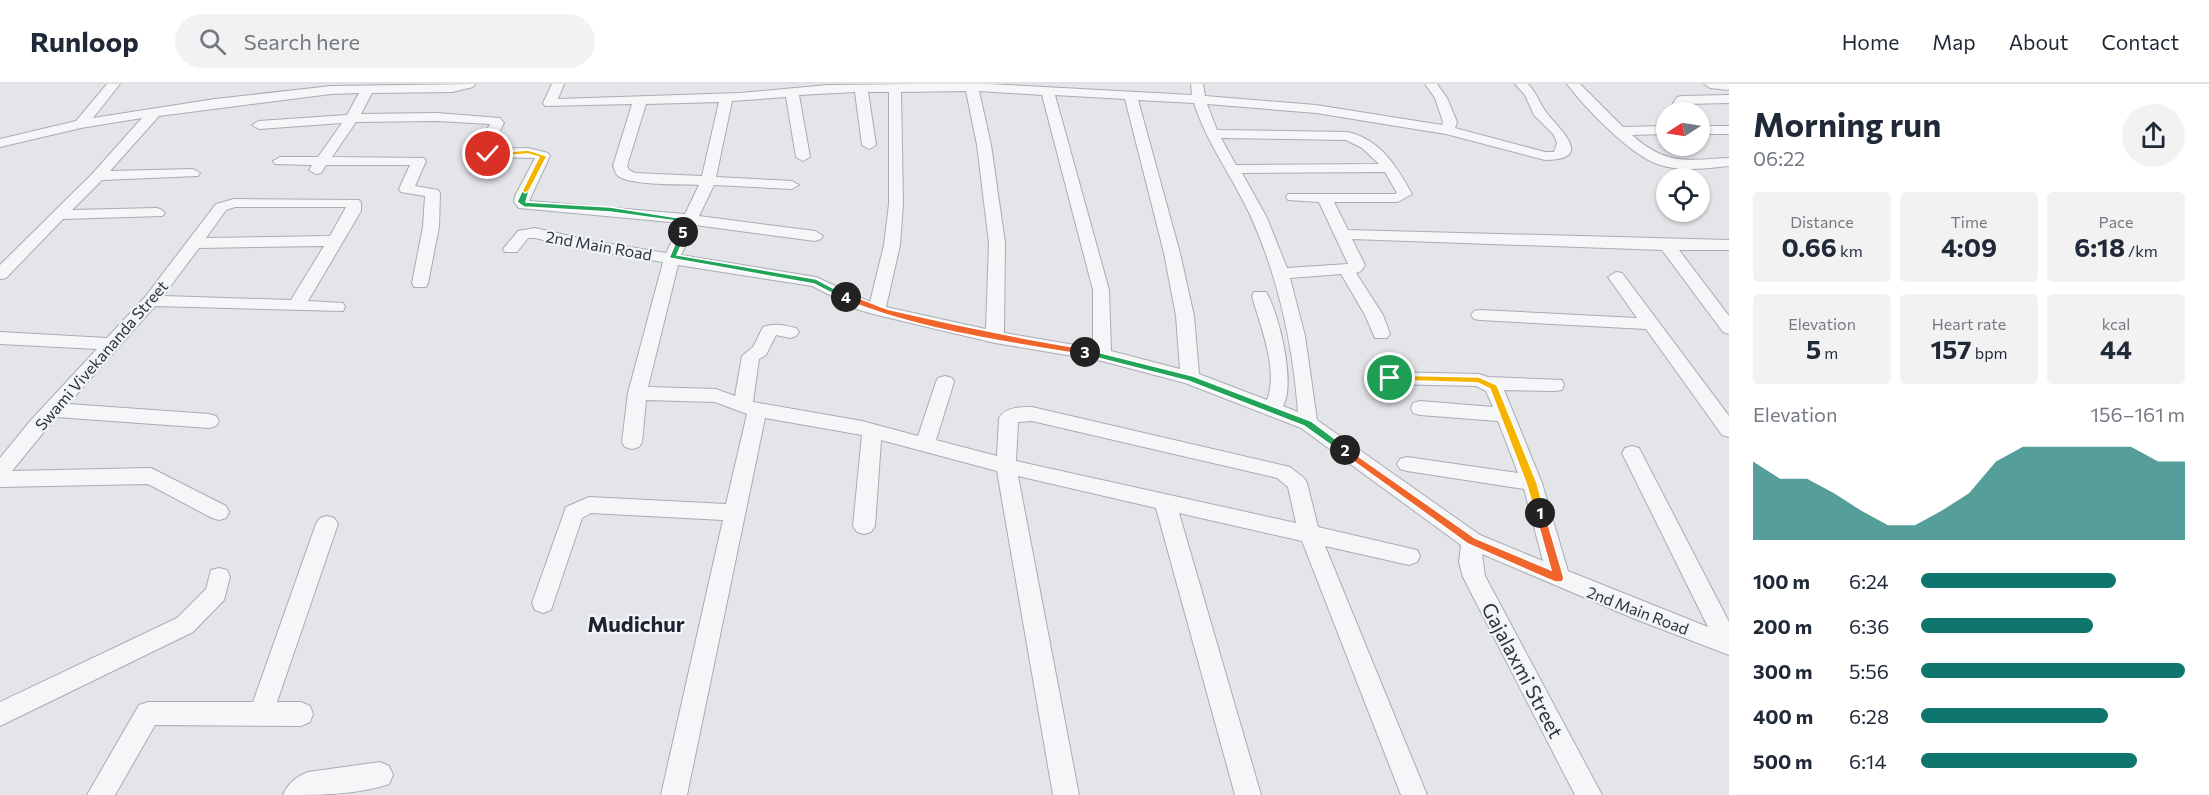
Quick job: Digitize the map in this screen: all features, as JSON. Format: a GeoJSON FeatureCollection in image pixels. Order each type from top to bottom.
{"type":"FeatureCollection","features":[{"type":"Feature","properties":{"kind":"street"},"geometry":{"type":"LineString","coordinates":[[81,124],[114,84]]}},
{"type":"Feature","properties":{"kind":"street"},"geometry":{"type":"LineString","coordinates":[[0,143],[81,124],[317,88],[452,88],[469,84]]}},
{"type":"Feature","properties":{"kind":"street"},"geometry":{"type":"LineString","coordinates":[[558,84],[550,103],[726,98],[865,87],[1020,87],[1047,91],[1097,89],[1131,97],[1294,106],[1447,130],[1545,156],[1557,156],[1562,153],[1564,143],[1560,134],[1539,112],[1532,94],[1521,84]]}},
{"type":"Feature","properties":{"kind":"street"},"geometry":{"type":"LineString","coordinates":[[1197,84],[1199,99],[1212,134],[1248,194],[1270,245],[1291,313],[1306,387],[1308,423]]}},
{"type":"Feature","properties":{"kind":"street"},"geometry":{"type":"LineString","coordinates":[[1431,84],[1441,98],[1450,122],[1447,130]]}},
{"type":"Feature","properties":{"kind":"street"},"geometry":{"type":"LineString","coordinates":[[1573,84],[1647,154],[1664,162],[1729,162]]}},
{"type":"Feature","properties":{"kind":"street"},"geometry":{"type":"LineString","coordinates":[[1710,84],[1729,86]]}},
{"type":"Feature","properties":{"kind":"street"},"geometry":{"type":"LineString","coordinates":[[865,87],[869,146]]}},
{"type":"Feature","properties":{"kind":"street"},"geometry":{"type":"LineString","coordinates":[[877,310],[892,245],[896,204],[888,87]]}},
{"type":"Feature","properties":{"kind":"street"},"geometry":{"type":"LineString","coordinates":[[972,87],[984,145],[997,243],[995,337]]}},
{"type":"Feature","properties":{"kind":"street"},"geometry":{"type":"LineString","coordinates":[[317,168],[352,118],[369,88]]}},
{"type":"Feature","properties":{"kind":"street"},"geometry":{"type":"LineString","coordinates":[[1047,91],[1101,290],[1102,355]]}},
{"type":"Feature","properties":{"kind":"street"},"geometry":{"type":"LineString","coordinates":[[792,92],[803,157]]}},
{"type":"Feature","properties":{"kind":"street"},"geometry":{"type":"LineString","coordinates":[[251,140],[277,95]]}},
{"type":"Feature","properties":{"kind":"street"},"geometry":{"type":"LineString","coordinates":[[1131,97],[1172,254],[1185,316],[1190,378]]}},
{"type":"Feature","properties":{"kind":"street"},"geometry":{"type":"LineString","coordinates":[[632,442],[637,393],[672,257],[708,182],[726,98]]}},
{"type":"Feature","properties":{"kind":"street"},"geometry":{"type":"LineString","coordinates":[[1681,102],[1682,100],[1729,99]]}},
{"type":"Feature","properties":{"kind":"street"},"geometry":{"type":"LineString","coordinates":[[640,100],[620,166],[623,173],[633,177],[792,185]]}},
{"type":"Feature","properties":{"kind":"street"},"geometry":{"type":"LineString","coordinates":[[1294,106],[1310,135]]}},
{"type":"Feature","properties":{"kind":"street"},"geometry":{"type":"LineString","coordinates":[[0,274],[98,176],[155,112]]}},
{"type":"Feature","properties":{"kind":"street"},"geometry":{"type":"LineString","coordinates":[[259,125],[352,118],[439,118],[495,121],[497,123],[481,154],[528,152],[543,156],[522,196],[521,202],[524,205],[610,210],[814,236]]}},
{"type":"Feature","properties":{"kind":"street"},"geometry":{"type":"LineString","coordinates":[[1710,129],[1729,130]]}},
{"type":"Feature","properties":{"kind":"street"},"geometry":{"type":"LineString","coordinates":[[1620,130],[1656,130]]}},
{"type":"Feature","properties":{"kind":"street"},"geometry":{"type":"LineString","coordinates":[[1212,134],[1348,136],[1363,140],[1390,168],[1405,194],[1402,197],[1293,197]]}},
{"type":"Feature","properties":{"kind":"street"},"geometry":{"type":"LineString","coordinates":[[280,161],[317,168],[419,161],[406,189],[433,193],[431,227],[420,283]]}},
{"type":"Feature","properties":{"kind":"street"},"geometry":{"type":"LineString","coordinates":[[1232,169],[1390,168]]}},
{"type":"Feature","properties":{"kind":"street"},"geometry":{"type":"LineString","coordinates":[[98,176],[193,173]]}},
{"type":"Feature","properties":{"kind":"street"},"geometry":{"type":"LineString","coordinates":[[1279,274],[1356,268],[1357,265],[1324,197]]}},
{"type":"Feature","properties":{"kind":"street","name":"Swami Vivekananda Street"},"geometry":{"type":"LineString","coordinates":[[0,472],[52,410],[151,301],[221,207],[234,203],[354,203],[353,211],[335,241]]}},
{"type":"Feature","properties":{"kind":"street"},"geometry":{"type":"LineString","coordinates":[[58,215],[157,213]]}},
{"type":"Feature","properties":{"kind":"street","name":"2nd Main Road"},"geometry":{"type":"LineString","coordinates":[[511,249],[518,238],[526,233],[816,282],[877,310],[995,337],[1102,355],[1190,378],[1308,423],[1472,541],[1558,578],[1729,645]]}},
{"type":"Feature","properties":{"kind":"street"},"geometry":{"type":"LineString","coordinates":[[1341,234],[1729,245]]}},
{"type":"Feature","properties":{"kind":"street"},"geometry":{"type":"LineString","coordinates":[[194,243],[335,241]]}},
{"type":"Feature","properties":{"kind":"street"},"geometry":{"type":"LineString","coordinates":[[296,306],[335,241]]}},
{"type":"Feature","properties":{"kind":"street"},"geometry":{"type":"LineString","coordinates":[[1667,245],[1729,328]]}},
{"type":"Feature","properties":{"kind":"street"},"geometry":{"type":"LineString","coordinates":[[1346,269],[1374,315],[1381,334]]}},
{"type":"Feature","properties":{"kind":"street"},"geometry":{"type":"LineString","coordinates":[[1616,277],[1729,430]]}},
{"type":"Feature","properties":{"kind":"street"},"geometry":{"type":"LineString","coordinates":[[1260,296],[1272,340],[1279,380],[1278,397],[1271,409]]}},
{"type":"Feature","properties":{"kind":"street"},"geometry":{"type":"LineString","coordinates":[[151,301],[337,308]]}},
{"type":"Feature","properties":{"kind":"street"},"geometry":{"type":"LineString","coordinates":[[1480,315],[1652,324]]}},
{"type":"Feature","properties":{"kind":"street"},"geometry":{"type":"LineString","coordinates":[[674,795],[733,512],[750,407],[751,356],[759,351],[769,331],[775,329],[790,332]]}},
{"type":"Feature","properties":{"kind":"street"},"geometry":{"type":"LineString","coordinates":[[0,338],[112,344]]}},
{"type":"Feature","properties":{"kind":"street"},"geometry":{"type":"LineString","coordinates":[[1390,378],[1479,380],[1494,387],[1532,483],[1558,578]]}},
{"type":"Feature","properties":{"kind":"street"},"geometry":{"type":"LineString","coordinates":[[926,445],[945,382]]}},
{"type":"Feature","properties":{"kind":"street"},"geometry":{"type":"LineString","coordinates":[[1487,383],[1555,385]]}},
{"type":"Feature","properties":{"kind":"street"},"geometry":{"type":"LineString","coordinates":[[637,393],[716,396],[750,407],[872,431],[1006,466],[1409,556]]}},
{"type":"Feature","properties":{"kind":"street"},"geometry":{"type":"LineString","coordinates":[[1420,408],[1505,415]]}},
{"type":"Feature","properties":{"kind":"street"},"geometry":{"type":"LineString","coordinates":[[52,410],[209,421]]}},
{"type":"Feature","properties":{"kind":"street"},"geometry":{"type":"LineString","coordinates":[[1066,795],[1006,466],[1009,418],[1018,414],[1032,414],[1283,472],[1297,483],[1309,532],[1414,795]]}},
{"type":"Feature","properties":{"kind":"street"},"geometry":{"type":"LineString","coordinates":[[864,526],[872,431]]}},
{"type":"Feature","properties":{"kind":"street"},"geometry":{"type":"LineString","coordinates":[[1632,453],[1729,645]]}},
{"type":"Feature","properties":{"kind":"street"},"geometry":{"type":"LineString","coordinates":[[1407,464],[1532,483]]}},
{"type":"Feature","properties":{"kind":"street"},"geometry":{"type":"LineString","coordinates":[[0,479],[151,476],[219,512]]}},
{"type":"Feature","properties":{"kind":"street"},"geometry":{"type":"LineString","coordinates":[[1165,502],[1248,795]]}},
{"type":"Feature","properties":{"kind":"street"},"geometry":{"type":"LineString","coordinates":[[543,603],[573,513],[581,507],[589,505],[733,512]]}},
{"type":"Feature","properties":{"kind":"street"},"geometry":{"type":"LineString","coordinates":[[261,713],[327,524]]}},
{"type":"Feature","properties":{"kind":"street","name":"Gajalaxmi Street"},"geometry":{"type":"LineString","coordinates":[[1472,541],[1470,562],[1474,578],[1589,795]]}},
{"type":"Feature","properties":{"kind":"street"},"geometry":{"type":"LineString","coordinates":[[0,714],[185,625],[216,593],[219,577]]}},
{"type":"Feature","properties":{"kind":"street"},"geometry":{"type":"LineString","coordinates":[[100,795],[148,713],[301,714]]}},
{"type":"Feature","properties":{"kind":"street"},"geometry":{"type":"LineString","coordinates":[[296,795],[308,785],[380,775]]}},
{"type":"Feature","properties":{"kind":"district","name":"Mudichur"},"geometry":{"type":"Point","coordinates":[636,623]}},
{"type":"Feature","properties":{"kind":"route"},"geometry":{"type":"LineString","coordinates":[[488,154],[528,152],[543,156],[544,158],[522,196],[521,202],[524,205],[647,213],[688,220],[672,257],[816,282],[877,310],[995,337],[1102,355],[1190,378],[1308,423],[1472,541],[1558,578],[1532,483],[1494,387],[1479,380],[1390,378]]}}]}
